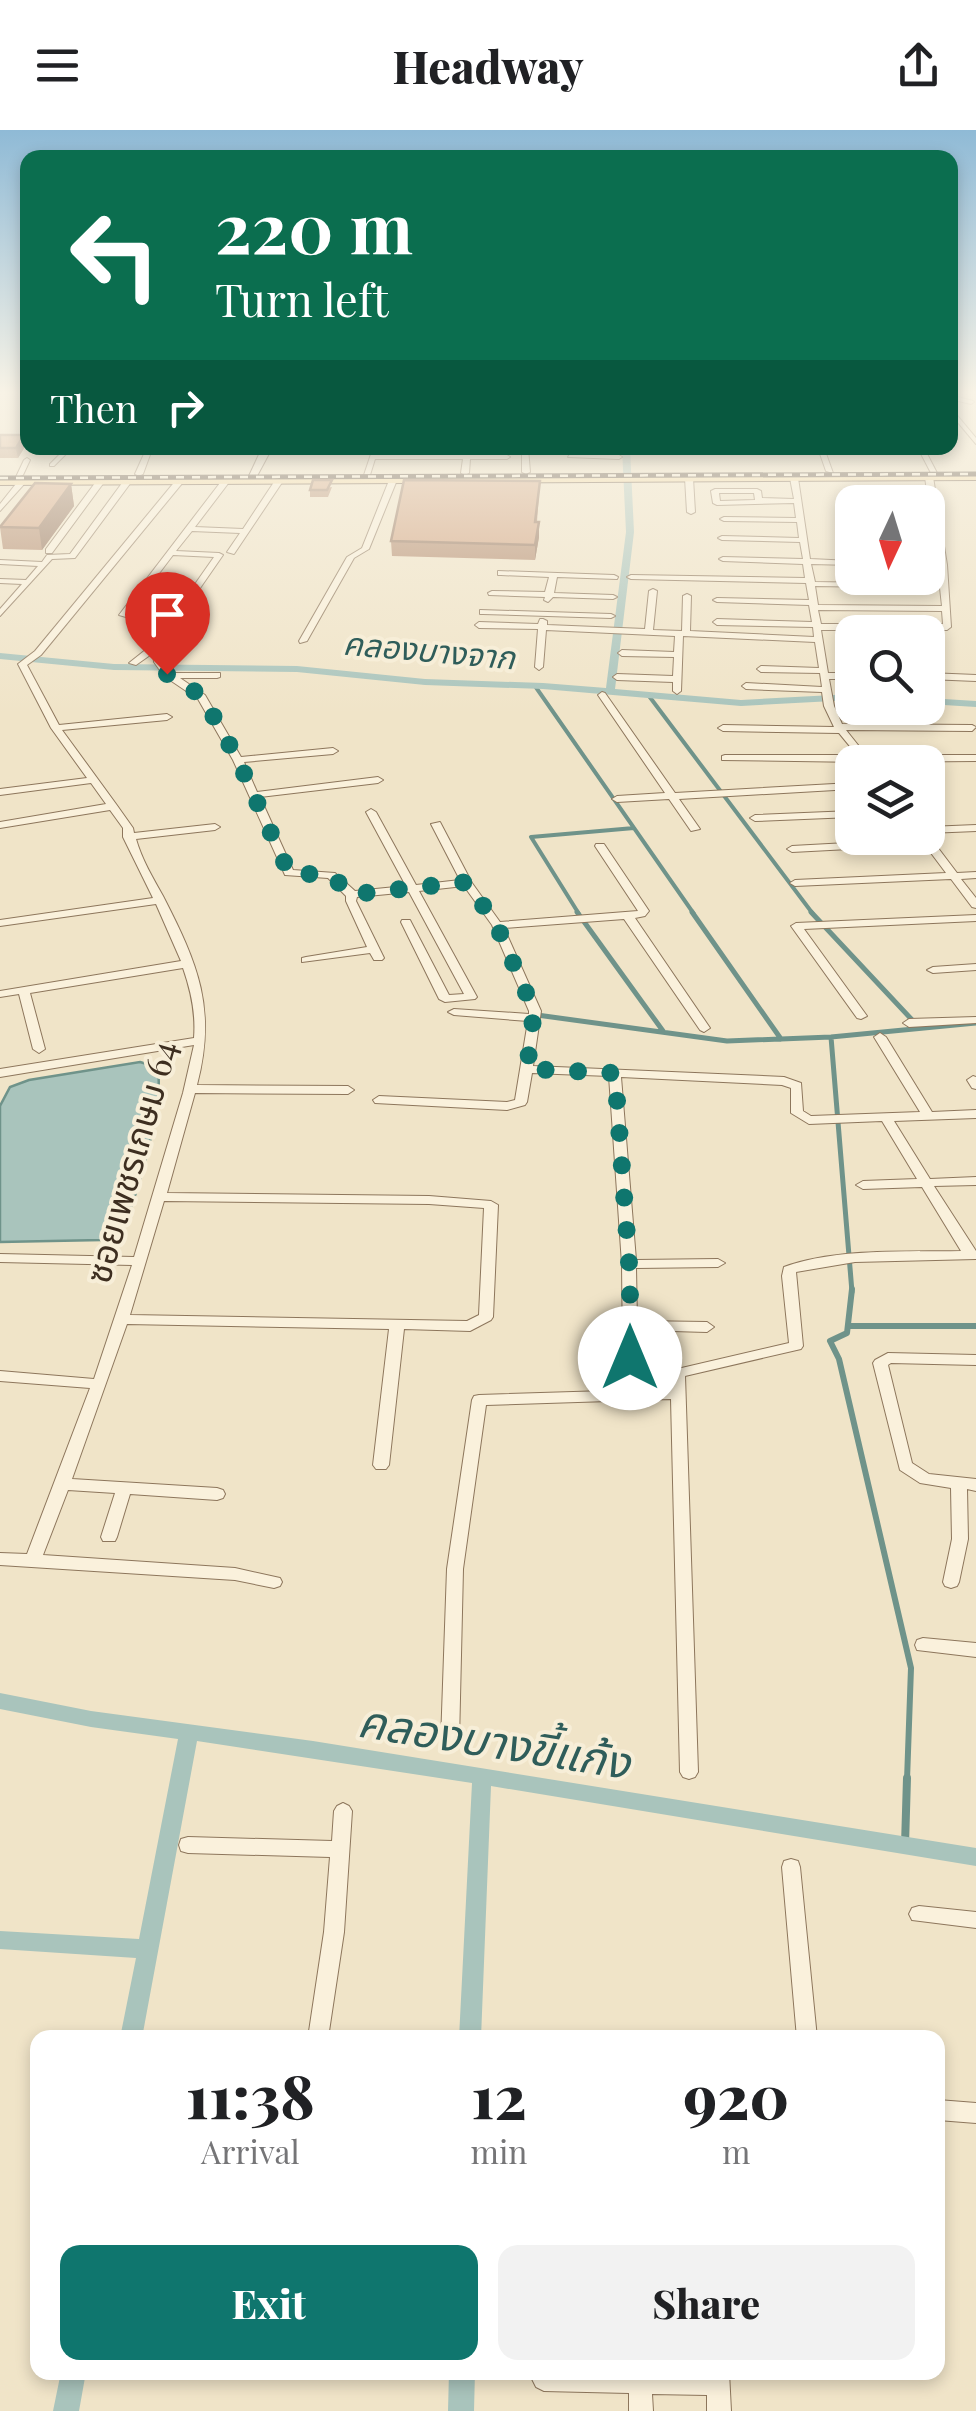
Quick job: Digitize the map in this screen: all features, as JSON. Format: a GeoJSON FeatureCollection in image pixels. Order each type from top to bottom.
{"type":"FeatureCollection","features":[{"type":"Feature","properties":{"kind":"street"},"geometry":{"type":"LineString","coordinates":[[50,551],[87,501]]}},
{"type":"Feature","properties":{"kind":"street"},"geometry":{"type":"LineString","coordinates":[[0,614],[6,601],[50,557],[72,556],[115,501]]}},
{"type":"Feature","properties":{"kind":"street","name":"ซอยเพชรเกษม 64"},"geometry":{"type":"LineString","coordinates":[[32,1560],[98,1384],[160,1198],[188,1089],[200,1013],[186,964],[160,900],[128,838],[128,828],[56,728],[22,664],[163,501]]}},
{"type":"Feature","properties":{"kind":"street"},"geometry":{"type":"LineString","coordinates":[[123,616],[212,501]]}},
{"type":"Feature","properties":{"kind":"street"},"geometry":{"type":"LineString","coordinates":[[231,552],[265,501]]}},
{"type":"Feature","properties":{"kind":"street"},"geometry":{"type":"LineString","coordinates":[[303,642],[351,557],[365,549],[384,501]]}},
{"type":"Feature","properties":{"kind":"street"},"geometry":{"type":"LineString","coordinates":[[691,501],[692,512]]}},
{"type":"Feature","properties":{"kind":"street"},"geometry":{"type":"LineString","coordinates":[[718,501],[758,501]]}},
{"type":"Feature","properties":{"kind":"street"},"geometry":{"type":"LineString","coordinates":[[796,501],[830,706],[853,745]]}},
{"type":"Feature","properties":{"kind":"street"},"geometry":{"type":"LineString","coordinates":[[724,519],[800,520]]}},
{"type":"Feature","properties":{"kind":"street"},"geometry":{"type":"LineString","coordinates":[[193,528],[245,531]]}},
{"type":"Feature","properties":{"kind":"street"},"geometry":{"type":"LineString","coordinates":[[722,538],[804,540]]}},
{"type":"Feature","properties":{"kind":"street"},"geometry":{"type":"LineString","coordinates":[[133,662],[156,646],[219,556],[174,552]]}},
{"type":"Feature","properties":{"kind":"street"},"geometry":{"type":"LineString","coordinates":[[723,558],[835,563]]}},
{"type":"Feature","properties":{"kind":"street"},"geometry":{"type":"LineString","coordinates":[[0,562],[43,564]]}},
{"type":"Feature","properties":{"kind":"street"},"geometry":{"type":"LineString","coordinates":[[500,573],[614,578]]}},
{"type":"Feature","properties":{"kind":"street"},"geometry":{"type":"LineString","coordinates":[[539,667],[553,575]]}},
{"type":"Feature","properties":{"kind":"street"},"geometry":{"type":"LineString","coordinates":[[631,577],[835,584]]}},
{"type":"Feature","properties":{"kind":"street"},"geometry":{"type":"LineString","coordinates":[[0,581],[27,582]]}},
{"type":"Feature","properties":{"kind":"street"},"geometry":{"type":"LineString","coordinates":[[649,632],[654,591]]}},
{"type":"Feature","properties":{"kind":"street"},"geometry":{"type":"LineString","coordinates":[[492,593],[612,596]]}},
{"type":"Feature","properties":{"kind":"street"},"geometry":{"type":"LineString","coordinates":[[718,622],[946,628],[945,595]]}},
{"type":"Feature","properties":{"kind":"street"},"geometry":{"type":"LineString","coordinates":[[676,691],[687,596]]}},
{"type":"Feature","properties":{"kind":"street"},"geometry":{"type":"LineString","coordinates":[[717,600],[946,609]]}},
{"type":"Feature","properties":{"kind":"street"},"geometry":{"type":"LineString","coordinates":[[483,612],[611,616]]}},
{"type":"Feature","properties":{"kind":"street"},"geometry":{"type":"LineString","coordinates":[[479,625],[820,640]]}},
{"type":"Feature","properties":{"kind":"street"},"geometry":{"type":"LineString","coordinates":[[752,651],[753,637]]}},
{"type":"Feature","properties":{"kind":"street"},"geometry":{"type":"LineString","coordinates":[[156,646],[158,662],[169,675],[202,696],[256,795],[289,873],[331,875],[352,894],[467,882]]}},
{"type":"Feature","properties":{"kind":"street"},"geometry":{"type":"LineString","coordinates":[[622,654],[678,655]]}},
{"type":"Feature","properties":{"kind":"street"},"geometry":{"type":"LineString","coordinates":[[761,669],[835,675]]}},
{"type":"Feature","properties":{"kind":"street"},"geometry":{"type":"LineString","coordinates":[[169,675],[217,675]]}},
{"type":"Feature","properties":{"kind":"street"},"geometry":{"type":"LineString","coordinates":[[616,677],[677,679]]}},
{"type":"Feature","properties":{"kind":"street"},"geometry":{"type":"LineString","coordinates":[[945,677],[976,678]]}},
{"type":"Feature","properties":{"kind":"street"},"geometry":{"type":"LineString","coordinates":[[746,686],[827,692]]}},
{"type":"Feature","properties":{"kind":"street"},"geometry":{"type":"LineString","coordinates":[[602,695],[695,829]]}},
{"type":"Feature","properties":{"kind":"street"},"geometry":{"type":"LineString","coordinates":[[56,728],[167,716]]}},
{"type":"Feature","properties":{"kind":"street"},"geometry":{"type":"LineString","coordinates":[[722,728],[972,728]]}},
{"type":"Feature","properties":{"kind":"street"},"geometry":{"type":"LineString","coordinates":[[238,760],[333,751]]}},
{"type":"Feature","properties":{"kind":"street"},"geometry":{"type":"LineString","coordinates":[[725,758],[835,760]]}},
{"type":"Feature","properties":{"kind":"street"},"geometry":{"type":"LineString","coordinates":[[945,759],[976,758]]}},
{"type":"Feature","properties":{"kind":"street"},"geometry":{"type":"LineString","coordinates":[[0,792],[94,780]]}},
{"type":"Feature","properties":{"kind":"street"},"geometry":{"type":"LineString","coordinates":[[256,795],[378,780]]}},
{"type":"Feature","properties":{"kind":"street"},"geometry":{"type":"LineString","coordinates":[[617,799],[835,787]]}},
{"type":"Feature","properties":{"kind":"street"},"geometry":{"type":"LineString","coordinates":[[0,825],[113,806]]}},
{"type":"Feature","properties":{"kind":"street"},"geometry":{"type":"LineString","coordinates":[[372,812],[471,997],[445,998],[406,922]]}},
{"type":"Feature","properties":{"kind":"street"},"geometry":{"type":"LineString","coordinates":[[754,818],[835,815]]}},
{"type":"Feature","properties":{"kind":"street"},"geometry":{"type":"LineString","coordinates":[[379,1100],[516,1106],[521,1102],[534,1015],[497,926],[467,882],[436,824]]}},
{"type":"Feature","properties":{"kind":"street"},"geometry":{"type":"LineString","coordinates":[[128,838],[215,828]]}},
{"type":"Feature","properties":{"kind":"street"},"geometry":{"type":"LineString","coordinates":[[945,833],[976,828]]}},
{"type":"Feature","properties":{"kind":"street"},"geometry":{"type":"LineString","coordinates":[[792,849],[835,845]]}},
{"type":"Feature","properties":{"kind":"street"},"geometry":{"type":"LineString","coordinates":[[497,926],[628,916],[644,911],[600,846]]}},
{"type":"Feature","properties":{"kind":"street"},"geometry":{"type":"LineString","coordinates":[[939,855],[976,905]]}},
{"type":"Feature","properties":{"kind":"street"},"geometry":{"type":"LineString","coordinates":[[795,884],[976,875]]}},
{"type":"Feature","properties":{"kind":"street"},"geometry":{"type":"LineString","coordinates":[[306,960],[376,954],[351,901],[352,894]]}},
{"type":"Feature","properties":{"kind":"street"},"geometry":{"type":"LineString","coordinates":[[0,924],[160,900]]}},
{"type":"Feature","properties":{"kind":"street"},"geometry":{"type":"LineString","coordinates":[[628,916],[704,1028]]}},
{"type":"Feature","properties":{"kind":"street"},"geometry":{"type":"LineString","coordinates":[[862,1016],[796,926],[976,918]]}},
{"type":"Feature","properties":{"kind":"street"},"geometry":{"type":"LineString","coordinates":[[0,994],[186,964]]}},
{"type":"Feature","properties":{"kind":"street"},"geometry":{"type":"LineString","coordinates":[[933,970],[976,967]]}},
{"type":"Feature","properties":{"kind":"street"},"geometry":{"type":"LineString","coordinates":[[24,990],[39,1050]]}},
{"type":"Feature","properties":{"kind":"street"},"geometry":{"type":"LineString","coordinates":[[454,1012],[534,1015]]}},
{"type":"Feature","properties":{"kind":"street"},"geometry":{"type":"LineString","coordinates":[[909,1022],[976,1020]]}},
{"type":"Feature","properties":{"kind":"street"},"geometry":{"type":"LineString","coordinates":[[880,1037],[930,1116]]}},
{"type":"Feature","properties":{"kind":"street"},"geometry":{"type":"LineString","coordinates":[[0,1073],[198,1041]]}},
{"type":"Feature","properties":{"kind":"street"},"geometry":{"type":"LineString","coordinates":[[527,1069],[784,1080],[799,1090],[797,1113],[801,1118],[848,1120],[976,1114]]}},
{"type":"Feature","properties":{"kind":"street"},"geometry":{"type":"LineString","coordinates":[[615,1073],[629,1264],[630,1358]]}},
{"type":"Feature","properties":{"kind":"street"},"geometry":{"type":"LineString","coordinates":[[188,1089],[348,1090]]}},
{"type":"Feature","properties":{"kind":"street"},"geometry":{"type":"LineString","coordinates":[[886,1118],[973,1255]]}},
{"type":"Feature","properties":{"kind":"street"},"geometry":{"type":"LineString","coordinates":[[863,1185],[976,1181]]}},
{"type":"Feature","properties":{"kind":"street"},"geometry":{"type":"LineString","coordinates":[[119,1320],[470,1326],[486,1318],[491,1205],[428,1200],[160,1198]]}},
{"type":"Feature","properties":{"kind":"street"},"geometry":{"type":"LineString","coordinates":[[689,1772],[678,1372],[796,1346],[789,1270],[837,1259],[973,1255]]}},
{"type":"Feature","properties":{"kind":"street"},"geometry":{"type":"LineString","coordinates":[[0,1258],[140,1261]]}},
{"type":"Feature","properties":{"kind":"street"},"geometry":{"type":"LineString","coordinates":[[629,1264],[718,1263]]}},
{"type":"Feature","properties":{"kind":"street"},"geometry":{"type":"LineString","coordinates":[[381,1465],[397,1324]]}},
{"type":"Feature","properties":{"kind":"street"},"geometry":{"type":"LineString","coordinates":[[630,1325],[708,1327]]}},
{"type":"Feature","properties":{"kind":"street"},"geometry":{"type":"LineString","coordinates":[[952,1582],[968,1484],[925,1479],[906,1466],[880,1363],[888,1358],[976,1360]]}},
{"type":"Feature","properties":{"kind":"street"},"geometry":{"type":"LineString","coordinates":[[0,1376],[98,1384]]}},
{"type":"Feature","properties":{"kind":"street"},"geometry":{"type":"LineString","coordinates":[[450,1741],[455,1568],[479,1400],[678,1394]]}},
{"type":"Feature","properties":{"kind":"street"},"geometry":{"type":"LineString","coordinates":[[62,1484],[218,1494]]}},
{"type":"Feature","properties":{"kind":"street"},"geometry":{"type":"LineString","coordinates":[[109,1537],[124,1488]]}},
{"type":"Feature","properties":{"kind":"street"},"geometry":{"type":"LineString","coordinates":[[0,1558],[235,1574],[274,1582]]}},
{"type":"Feature","properties":{"kind":"street"},"geometry":{"type":"LineString","coordinates":[[923,1645],[976,1650]]}},
{"type":"Feature","properties":{"kind":"street"},"geometry":{"type":"LineString","coordinates":[[319,2030],[334,1932],[342,1811]]}},
{"type":"Feature","properties":{"kind":"street"},"geometry":{"type":"LineString","coordinates":[[188,1845],[340,1849]]}},
{"type":"Feature","properties":{"kind":"street"},"geometry":{"type":"LineString","coordinates":[[792,1867],[806,2030]]}},
{"type":"Feature","properties":{"kind":"street"},"geometry":{"type":"LineString","coordinates":[[919,1914],[976,1920]]}},
{"type":"Feature","properties":{"kind":"street"},"geometry":{"type":"LineString","coordinates":[[945,2111],[976,2113]]}},
{"type":"Feature","properties":{"kind":"street"},"geometry":{"type":"LineString","coordinates":[[576,2380],[680,2380]]}},
{"type":"Feature","properties":{"kind":"street"},"geometry":{"type":"LineString","coordinates":[[719,2380],[719,2411]]}},
{"type":"Feature","properties":{"kind":"street"},"geometry":{"type":"LineString","coordinates":[[640,2382],[641,2411]]}},
{"type":"Feature","properties":{"kind":"water"},"geometry":{"type":"Polygon","coordinates":[[[140,1062],[157,1067],[159,1082],[154,1123],[123,1228],[102,1240],[0,1242],[0,1106],[10,1087],[29,1080],[140,1062]]]}},
{"type":"Feature","properties":{"kind":"building"},"geometry":{"type":"Polygon","coordinates":[[[20,501],[58,501],[39,528],[0,527],[20,501]]]}},
{"type":"Feature","properties":{"kind":"building"},"geometry":{"type":"Polygon","coordinates":[[[399,501],[538,501],[535,545],[391,541],[399,501]]]}},
{"type":"Feature","properties":{"kind":"waterway"},"geometry":{"type":"LineString","coordinates":[[610,692],[630,532],[629,501]]}},
{"type":"Feature","properties":{"kind":"waterway","name":"คลองบางจาก"},"geometry":{"type":"LineString","coordinates":[[0,656],[114,667],[297,669],[425,682],[610,692]]}},
{"type":"Feature","properties":{"kind":"waterway"},"geometry":{"type":"LineString","coordinates":[[535,686],[694,914]]}},
{"type":"Feature","properties":{"kind":"waterway","name":"คลองบางจาก"},"geometry":{"type":"LineString","coordinates":[[610,692],[741,703],[835,698]]}},
{"type":"Feature","properties":{"kind":"waterway"},"geometry":{"type":"LineString","coordinates":[[649,696],[813,914]]}},
{"type":"Feature","properties":{"kind":"waterway","name":"คลองบางจาก"},"geometry":{"type":"LineString","coordinates":[[945,702],[976,704]]}},
{"type":"Feature","properties":{"kind":"waterway"},"geometry":{"type":"LineString","coordinates":[[579,914],[531,837],[634,828]]}},
{"type":"Feature","properties":{"kind":"waterway"},"geometry":{"type":"LineString","coordinates":[[577,912],[663,1031]]}},
{"type":"Feature","properties":{"kind":"waterway"},"geometry":{"type":"LineString","coordinates":[[692,912],[781,1039]]}},
{"type":"Feature","properties":{"kind":"waterway"},"geometry":{"type":"LineString","coordinates":[[811,912],[915,1023]]}},
{"type":"Feature","properties":{"kind":"waterway"},"geometry":{"type":"LineString","coordinates":[[537,1015],[727,1041],[781,1039]]}},
{"type":"Feature","properties":{"kind":"waterway"},"geometry":{"type":"LineString","coordinates":[[831,1037],[976,1023]]}},
{"type":"Feature","properties":{"kind":"waterway"},"geometry":{"type":"LineString","coordinates":[[781,1039],[831,1037]]}},
{"type":"Feature","properties":{"kind":"waterway"},"geometry":{"type":"LineString","coordinates":[[831,1037],[852,1290]]}},
{"type":"Feature","properties":{"kind":"waterway"},"geometry":{"type":"LineString","coordinates":[[852,1290],[847,1333],[830,1341],[839,1359],[911,1668],[907,1780]]}},
{"type":"Feature","properties":{"kind":"waterway"},"geometry":{"type":"LineString","coordinates":[[849,1326],[976,1326]]}},
{"type":"Feature","properties":{"kind":"waterway","name":"คลองบางขี้แก้ง"},"geometry":{"type":"LineString","coordinates":[[0,1701],[189,1732]]}},
{"type":"Feature","properties":{"kind":"waterway"},"geometry":{"type":"LineString","coordinates":[[148,1949],[189,1732]]}},
{"type":"Feature","properties":{"kind":"waterway","name":"คลองบางขี้แก้ง"},"geometry":{"type":"LineString","coordinates":[[189,1732],[482,1777]]}},
{"type":"Feature","properties":{"kind":"waterway"},"geometry":{"type":"LineString","coordinates":[[470,2030],[482,1777]]}},
{"type":"Feature","properties":{"kind":"waterway","name":"คลองบางขี้แก้ง"},"geometry":{"type":"LineString","coordinates":[[482,1777],[976,1857]]}},
{"type":"Feature","properties":{"kind":"waterway"},"geometry":{"type":"LineString","coordinates":[[905,1845],[907,1778]]}},
{"type":"Feature","properties":{"kind":"waterway"},"geometry":{"type":"LineString","coordinates":[[0,1940],[148,1949]]}},
{"type":"Feature","properties":{"kind":"waterway"},"geometry":{"type":"LineString","coordinates":[[133,2030],[148,1949]]}},
{"type":"Feature","properties":{"kind":"waterway"},"geometry":{"type":"LineString","coordinates":[[66,2411],[72,2380]]}},
{"type":"Feature","properties":{"kind":"waterway"},"geometry":{"type":"LineString","coordinates":[[461,2411],[462,2380]]}},
{"type":"Feature","properties":{"kind":"route"},"geometry":{"type":"LineString","coordinates":[[167,674],[202,696],[256,795],[289,873],[331,875],[355,894],[467,882],[497,926],[534,1011],[527,1069],[615,1073],[630,1276],[630,1358]]}}]}
